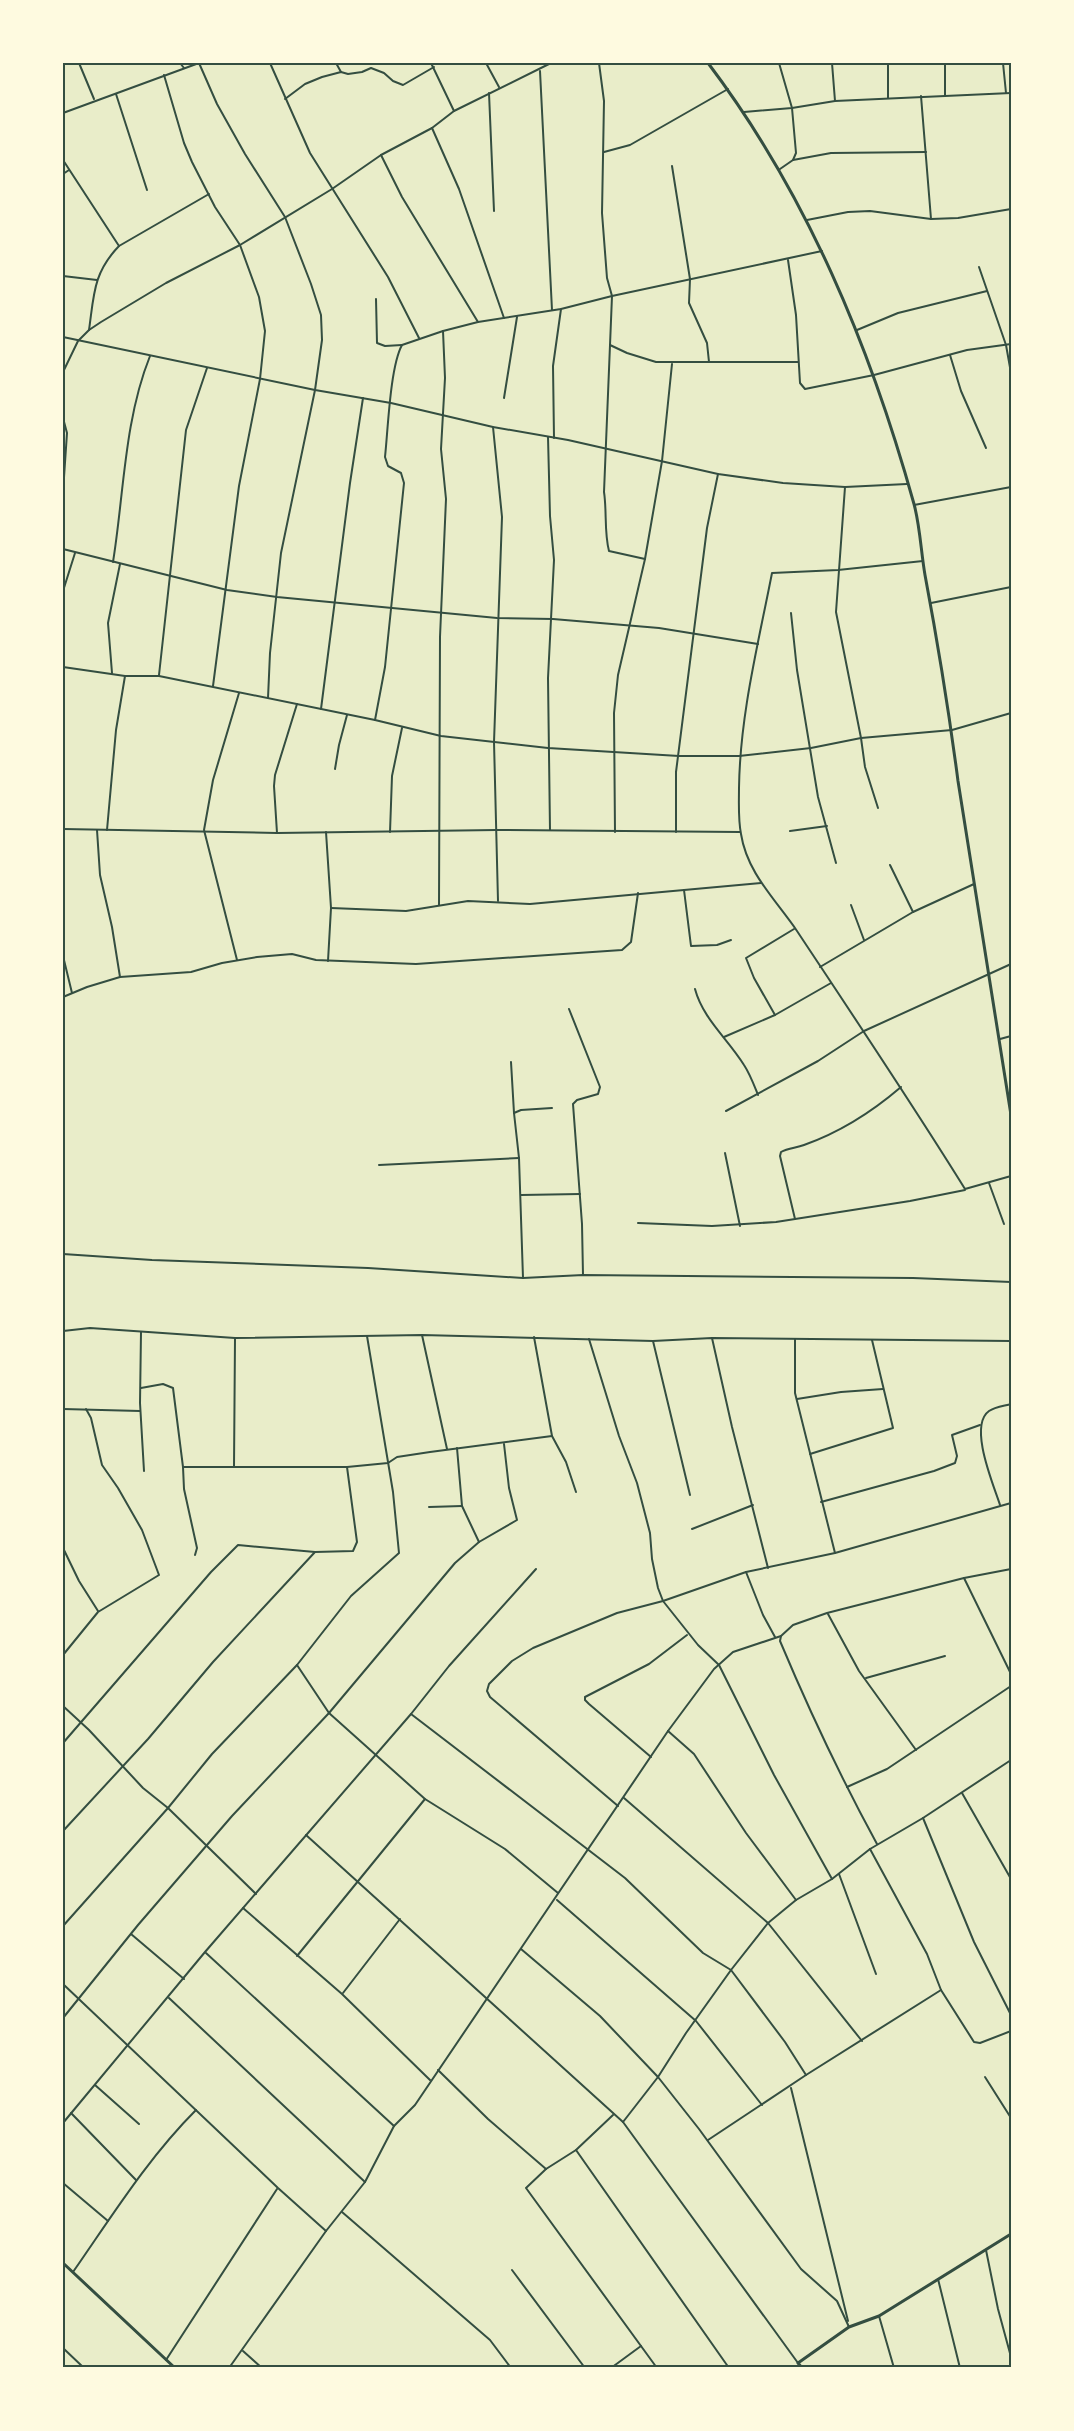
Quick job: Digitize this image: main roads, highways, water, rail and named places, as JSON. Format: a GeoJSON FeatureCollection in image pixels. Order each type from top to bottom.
{"type":"FeatureCollection","features":[{"type":"Feature","properties":{"kind":"main road"},"geometry":{"type":"LineString","coordinates":[[708,63],[744,112],[780,169],[822,251],[874,375],[914,505],[952,729],[1011,1115]]}},
{"type":"Feature","properties":{"kind":"main road"},"geometry":{"type":"LineString","coordinates":[[802,2368],[798,2363],[849,2327],[879,2316],[1011,2234]]}},
{"type":"Feature","properties":{"kind":"main road"},"geometry":{"type":"LineString","coordinates":[[63,2263],[175,2368]]}}]}
